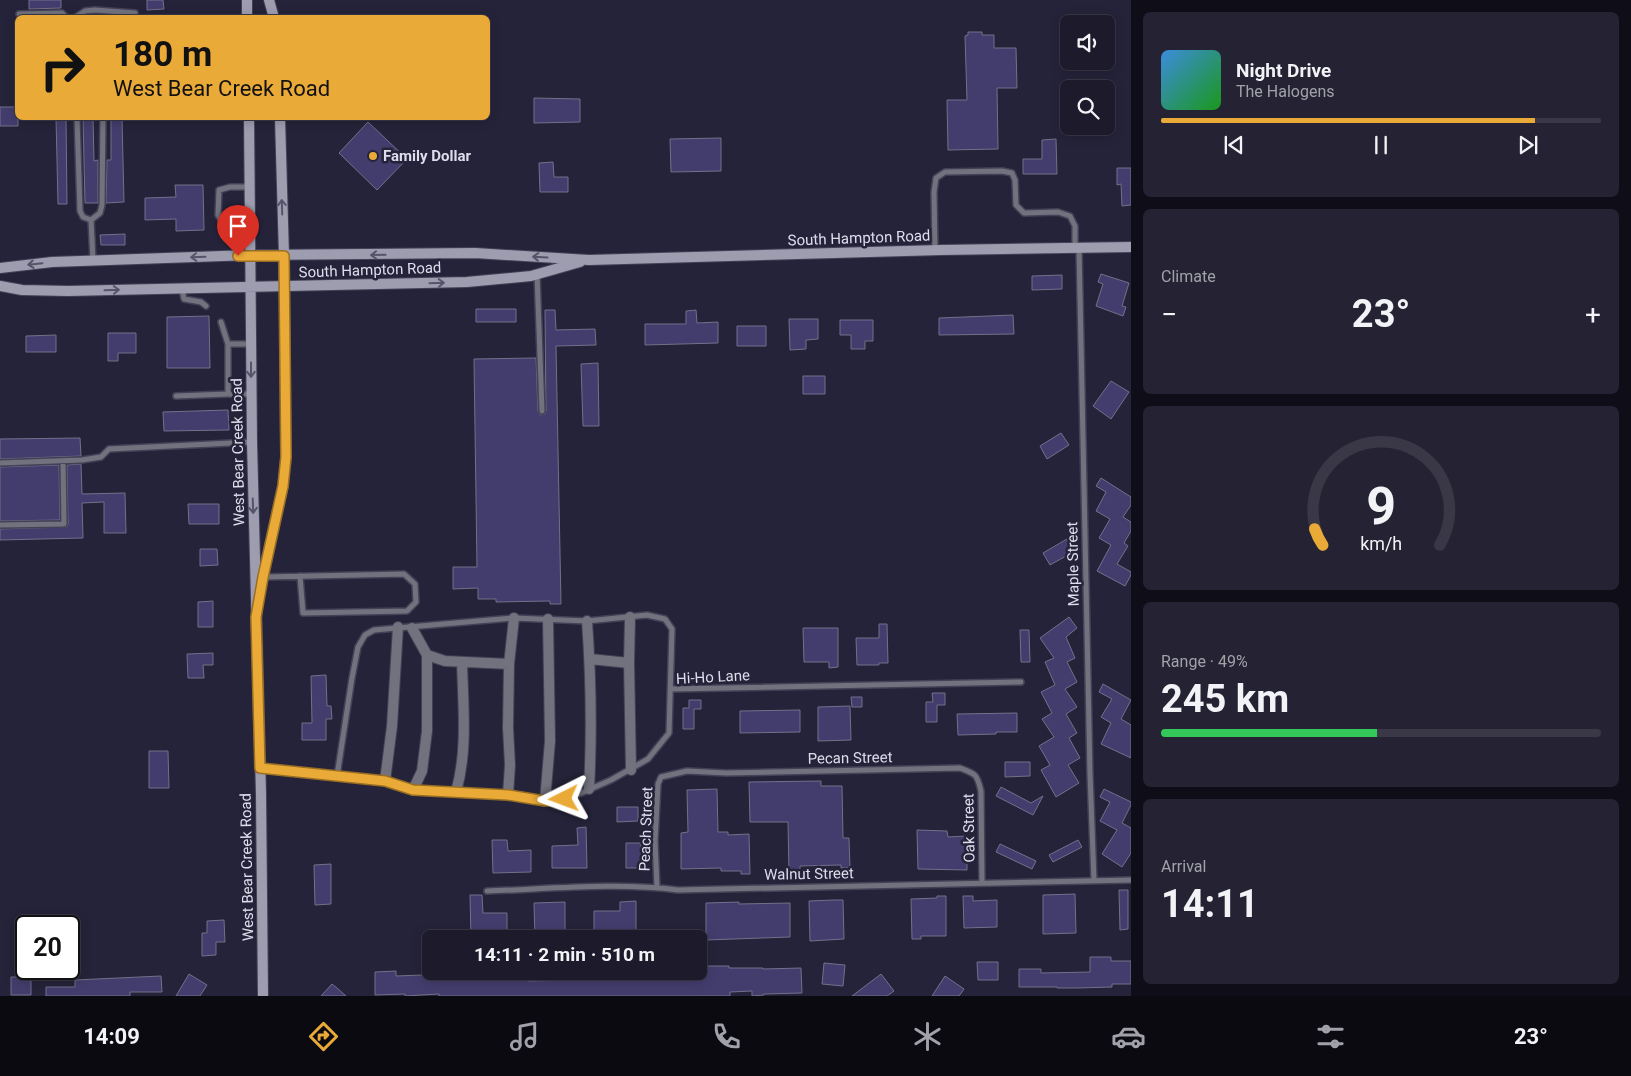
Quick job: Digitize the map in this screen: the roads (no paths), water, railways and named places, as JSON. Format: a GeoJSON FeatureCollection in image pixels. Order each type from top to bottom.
{"type":"FeatureCollection","features":[{"type":"Feature","properties":{"kind":"main road"},"geometry":{"type":"LineString","coordinates":[[247,0],[247,15]]}},
{"type":"Feature","properties":{"kind":"main road"},"geometry":{"type":"LineString","coordinates":[[269,0],[273,15]]}},
{"type":"Feature","properties":{"kind":"main road","name":"West Bear Creek Road"},"geometry":{"type":"LineString","coordinates":[[249,120],[252,442],[260,768],[263,996]]}},
{"type":"Feature","properties":{"kind":"main road","name":"West Bear Creek Road"},"geometry":{"type":"LineString","coordinates":[[256,617],[283,486],[286,457],[284,256],[280,120]]}},
{"type":"Feature","properties":{"kind":"main road","name":"South Hampton Road"},"geometry":{"type":"LineString","coordinates":[[0,268],[52,262],[251,255],[475,253],[589,260],[1131,247]]}},
{"type":"Feature","properties":{"kind":"main road","name":"South Hampton Road"},"geometry":{"type":"LineString","coordinates":[[0,286],[22,290],[68,291],[467,282],[537,274],[589,260]]}},
{"type":"Feature","properties":{"kind":"street"},"geometry":{"type":"LineString","coordinates":[[630,617],[631,770]]}},
{"type":"Feature","properties":{"kind":"street"},"geometry":{"type":"LineString","coordinates":[[508,795],[510,765],[508,728],[509,664],[514,618]]}},
{"type":"Feature","properties":{"kind":"street"},"geometry":{"type":"LineString","coordinates":[[545,801],[550,741],[548,619]]}},
{"type":"Feature","properties":{"kind":"street"},"geometry":{"type":"LineString","coordinates":[[587,621],[590,659],[592,748],[589,789]]}},
{"type":"Feature","properties":{"kind":"street"},"geometry":{"type":"LineString","coordinates":[[385,781],[392,726],[398,627]]}},
{"type":"Feature","properties":{"kind":"street"},"geometry":{"type":"LineString","coordinates":[[412,628],[427,654],[427,731],[422,771],[413,790]]}},
{"type":"Feature","properties":{"kind":"street"},"geometry":{"type":"LineString","coordinates":[[427,654],[445,661],[509,664]]}},
{"type":"Feature","properties":{"kind":"street"},"geometry":{"type":"LineString","coordinates":[[590,659],[629,663]]}},
{"type":"Feature","properties":{"kind":"street"},"geometry":{"type":"LineString","coordinates":[[456,792],[461,775],[464,742],[462,662]]}},
{"type":"Feature","properties":{"kind":"lane"},"geometry":{"type":"LineString","coordinates":[[79,15],[85,11],[95,10],[135,13]]}},
{"type":"Feature","properties":{"kind":"lane"},"geometry":{"type":"LineString","coordinates":[[19,14],[62,12],[64,15]]}},
{"type":"Feature","properties":{"kind":"lane"},"geometry":{"type":"LineString","coordinates":[[77,120],[80,211],[83,216],[91,220]]}},
{"type":"Feature","properties":{"kind":"lane"},"geometry":{"type":"LineString","coordinates":[[91,220],[100,213],[102,205],[103,120]]}},
{"type":"Feature","properties":{"kind":"lane","name":"Maple Street"},"geometry":{"type":"LineString","coordinates":[[934,251],[934,192],[936,178],[945,172],[1002,171],[1012,173],[1015,180],[1016,206],[1024,213],[1058,212],[1070,216],[1075,226],[1094,881]]}},
{"type":"Feature","properties":{"kind":"lane"},"geometry":{"type":"LineString","coordinates":[[250,186],[230,187],[219,190],[218,215],[222,222],[251,225]]}},
{"type":"Feature","properties":{"kind":"lane"},"geometry":{"type":"LineString","coordinates":[[91,220],[93,261]]}},
{"type":"Feature","properties":{"kind":"lane"},"geometry":{"type":"LineString","coordinates":[[537,274],[542,411]]}},
{"type":"Feature","properties":{"kind":"lane"},"geometry":{"type":"LineString","coordinates":[[182,288],[184,299],[201,302],[206,306]]}},
{"type":"Feature","properties":{"kind":"lane"},"geometry":{"type":"LineString","coordinates":[[221,322],[228,344],[228,394]]}},
{"type":"Feature","properties":{"kind":"lane"},"geometry":{"type":"LineString","coordinates":[[228,344],[251,344]]}},
{"type":"Feature","properties":{"kind":"lane"},"geometry":{"type":"LineString","coordinates":[[176,396],[252,394]]}},
{"type":"Feature","properties":{"kind":"lane"},"geometry":{"type":"LineString","coordinates":[[0,463],[62,461],[101,456],[109,449],[252,442]]}},
{"type":"Feature","properties":{"kind":"lane"},"geometry":{"type":"LineString","coordinates":[[0,525],[64,524],[62,461]]}},
{"type":"Feature","properties":{"kind":"lane"},"geometry":{"type":"LineString","coordinates":[[263,577],[300,576],[404,574],[415,584],[416,602],[406,611],[303,613],[300,576]]}},
{"type":"Feature","properties":{"kind":"lane"},"geometry":{"type":"LineString","coordinates":[[337,776],[358,647],[365,635],[374,630],[514,618],[587,621],[646,615],[665,619],[672,629],[671,689]]}},
{"type":"Feature","properties":{"kind":"lane","name":"Hi-Ho Lane"},"geometry":{"type":"LineString","coordinates":[[260,768],[385,781],[413,790],[508,795],[545,801],[564,799],[631,770],[648,759],[668,732],[671,689],[1022,682]]}},
{"type":"Feature","properties":{"kind":"lane","name":"Pecan Street"},"geometry":{"type":"LineString","coordinates":[[726,773],[960,768],[974,773]]}},
{"type":"Feature","properties":{"kind":"lane","name":"Peach Street"},"geometry":{"type":"LineString","coordinates":[[657,887],[655,842],[658,784],[661,777],[688,771],[726,773]]}},
{"type":"Feature","properties":{"kind":"lane","name":"Oak Street"},"geometry":{"type":"LineString","coordinates":[[974,773],[981,791],[982,883]]}},
{"type":"Feature","properties":{"kind":"lane","name":"Walnut Street"},"geometry":{"type":"LineString","coordinates":[[488,891],[630,886],[678,890],[1131,880]]}},
{"type":"Feature","properties":{"kind":"place","name":"Family Dollar"},"geometry":{"type":"Point","coordinates":[373,156]}}]}
